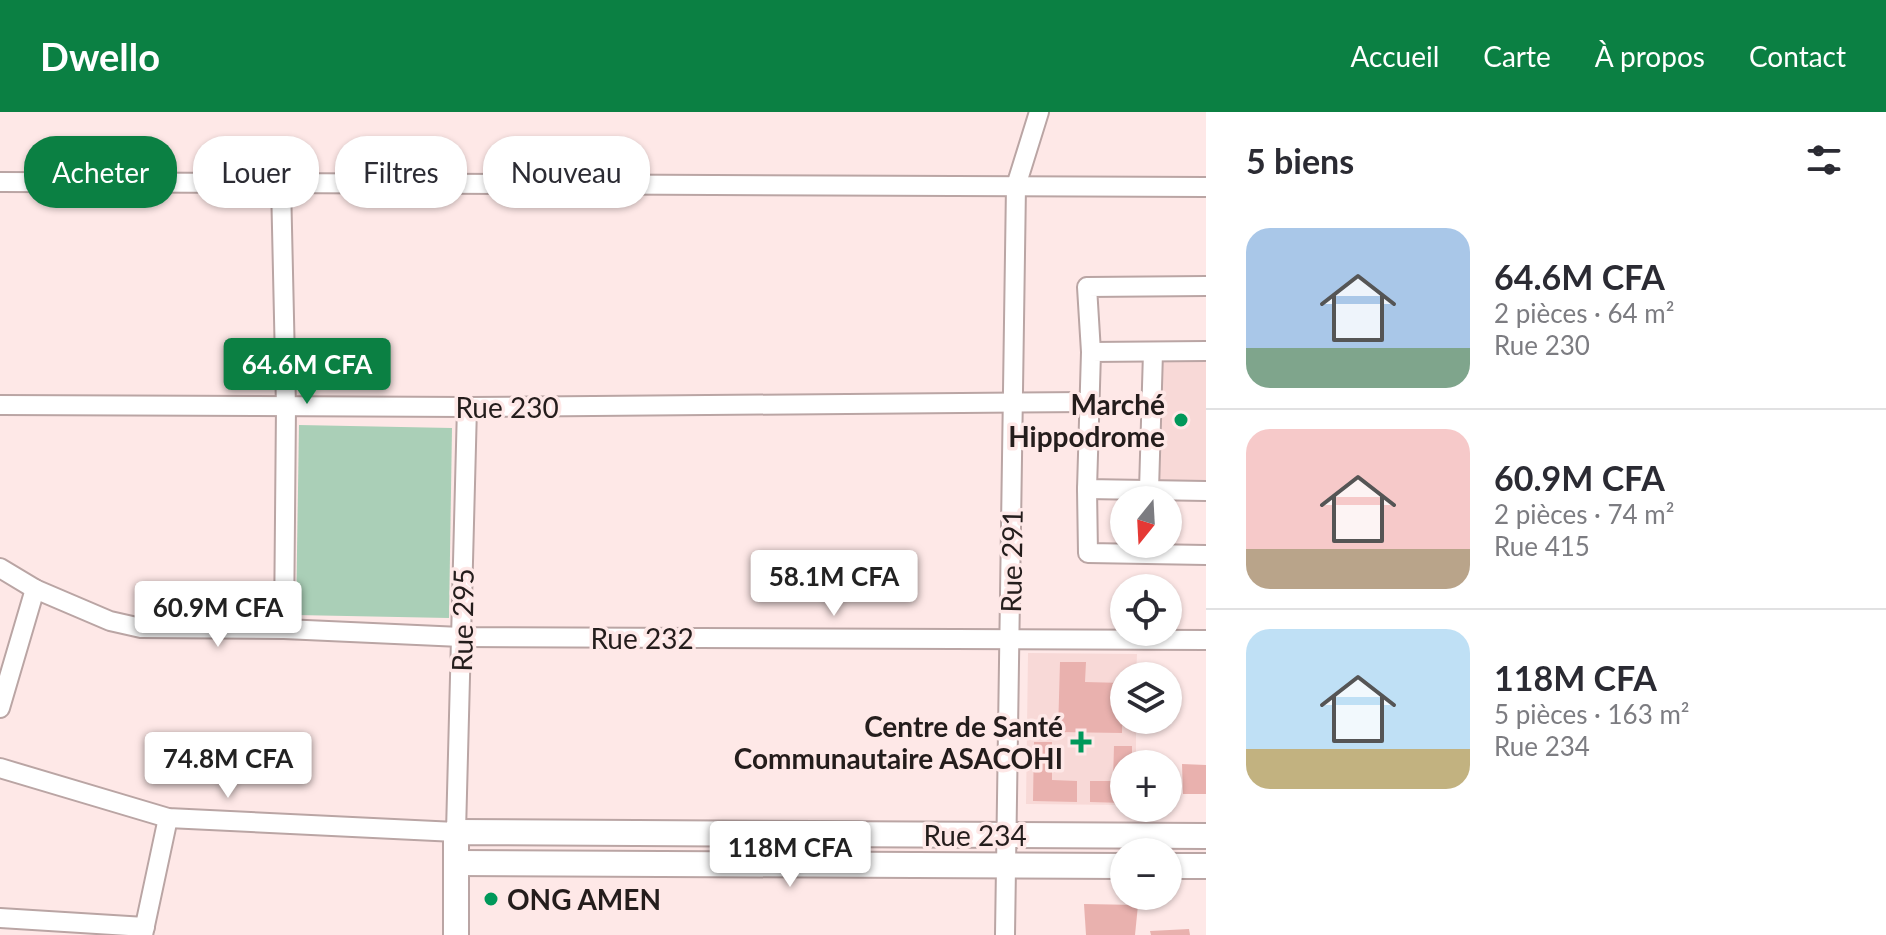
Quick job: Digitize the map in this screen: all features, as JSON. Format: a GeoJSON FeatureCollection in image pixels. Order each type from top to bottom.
{"type":"FeatureCollection","features":[{"type":"Feature","properties":{"kind":"main road","name":"Rue 234"},"geometry":{"type":"LineString","coordinates":[[456,832],[1206,836]]}},
{"type":"Feature","properties":{"kind":"main road"},"geometry":{"type":"LineString","coordinates":[[456,832],[456,935]]}},
{"type":"Feature","properties":{"kind":"main road","name":"Rue 234"},"geometry":{"type":"LineString","coordinates":[[456,863],[1110,866]]}},
{"type":"Feature","properties":{"kind":"main road"},"geometry":{"type":"LineString","coordinates":[[1182,866],[1206,866]]}},
{"type":"Feature","properties":{"kind":"street","name":"Rue 291"},"geometry":{"type":"LineString","coordinates":[[1005,935],[1016,186],[1039,112]]}},
{"type":"Feature","properties":{"kind":"street"},"geometry":{"type":"LineString","coordinates":[[0,182],[193,183]]}},
{"type":"Feature","properties":{"kind":"street"},"geometry":{"type":"LineString","coordinates":[[319,183],[1206,187]]}},
{"type":"Feature","properties":{"kind":"street"},"geometry":{"type":"LineString","coordinates":[[282,208],[286,407],[284,629]]}},
{"type":"Feature","properties":{"kind":"street"},"geometry":{"type":"LineString","coordinates":[[1206,286],[1087,287],[1091,352],[1088,553],[1206,555]]}},
{"type":"Feature","properties":{"kind":"street"},"geometry":{"type":"LineString","coordinates":[[1091,352],[1206,351]]}},
{"type":"Feature","properties":{"kind":"street"},"geometry":{"type":"LineString","coordinates":[[1149,486],[1153,352]]}},
{"type":"Feature","properties":{"kind":"street","name":"Rue 230"},"geometry":{"type":"LineString","coordinates":[[0,405],[467,407],[1089,402]]}},
{"type":"Feature","properties":{"kind":"street","name":"Rue 295"},"geometry":{"type":"LineString","coordinates":[[456,832],[467,407]]}},
{"type":"Feature","properties":{"kind":"street"},"geometry":{"type":"LineString","coordinates":[[1087,489],[1110,489]]}},
{"type":"Feature","properties":{"kind":"street"},"geometry":{"type":"LineString","coordinates":[[1182,491],[1206,491]]}},
{"type":"Feature","properties":{"kind":"street","name":"Rue 232"},"geometry":{"type":"LineString","coordinates":[[0,568],[35,589],[110,621],[141,628],[284,629],[461,637],[1206,640]]}},
{"type":"Feature","properties":{"kind":"street"},"geometry":{"type":"LineString","coordinates":[[0,708],[35,589]]}},
{"type":"Feature","properties":{"kind":"street"},"geometry":{"type":"LineString","coordinates":[[0,768],[168,818],[456,832]]}},
{"type":"Feature","properties":{"kind":"street"},"geometry":{"type":"LineString","coordinates":[[0,918],[144,931],[168,818]]}},
{"type":"Feature","properties":{"kind":"shaded area","name":"Marché Hippodrome"},"geometry":{"type":"Polygon","coordinates":[[[1206,356],[1206,484],[1154,482],[1159,357],[1206,356]]]}},
{"type":"Feature","properties":{"kind":"shaded area","name":"Centre de Santé Communautaire ASACOHI"},"geometry":{"type":"Polygon","coordinates":[[[1028,653],[1137,654],[1137,662],[1110,662],[1110,734],[1136,734],[1136,750],[1110,750],[1110,805],[1026,804],[1028,653]]]}},
{"type":"Feature","properties":{"kind":"green space"},"geometry":{"type":"Polygon","coordinates":[[[299,425],[452,428],[449,618],[296,615],[299,425]]]}},
{"type":"Feature","properties":{"kind":"building"},"geometry":{"type":"Polygon","coordinates":[[[1060,662],[1086,662],[1085,682],[1110,683],[1110,733],[1058,732],[1060,662]]]}},
{"type":"Feature","properties":{"kind":"building"},"geometry":{"type":"Polygon","coordinates":[[[1034,742],[1052,742],[1052,780],[1077,781],[1077,802],[1033,801],[1034,742]]]}},
{"type":"Feature","properties":{"kind":"building"},"geometry":{"type":"Polygon","coordinates":[[[1114,746],[1132,746],[1132,750],[1114,750],[1114,746]]]}},
{"type":"Feature","properties":{"kind":"building"},"geometry":{"type":"Polygon","coordinates":[[[1182,764],[1206,765],[1206,794],[1183,794],[1182,764]]]}},
{"type":"Feature","properties":{"kind":"building"},"geometry":{"type":"Polygon","coordinates":[[[1090,781],[1110,781],[1110,803],[1090,802],[1090,781]]]}},
{"type":"Feature","properties":{"kind":"building"},"geometry":{"type":"Polygon","coordinates":[[[1084,904],[1110,904],[1110,910],[1138,910],[1135,935],[1086,935],[1084,904]]]}},
{"type":"Feature","properties":{"kind":"building"},"geometry":{"type":"Polygon","coordinates":[[[1189,929],[1190,935],[1151,935],[1150,931],[1189,929]]]}},
{"type":"Feature","properties":{"kind":"place","name":"Marché Hippodrome"},"geometry":{"type":"Point","coordinates":[1181,420]}},
{"type":"Feature","properties":{"kind":"place","name":"Centre de Santé Communautaire ASACOHI"},"geometry":{"type":"Point","coordinates":[1081,742]}},
{"type":"Feature","properties":{"kind":"place","name":"ONG AMEN"},"geometry":{"type":"Point","coordinates":[491,899]}}]}
